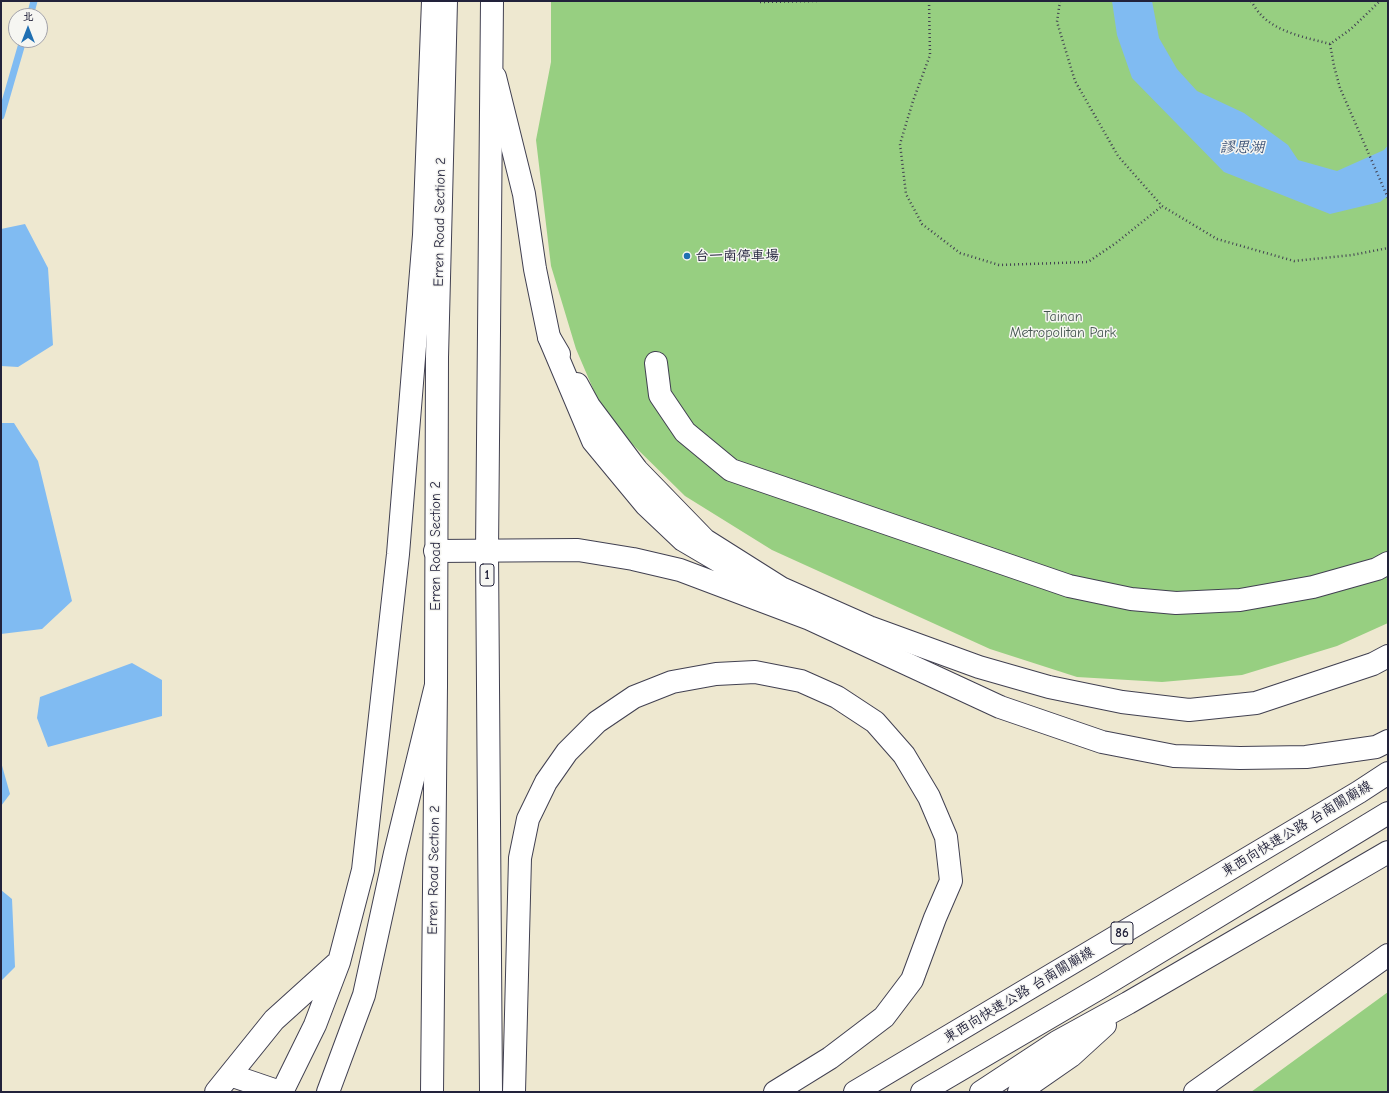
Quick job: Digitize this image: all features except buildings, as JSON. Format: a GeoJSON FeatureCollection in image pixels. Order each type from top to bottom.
{"type":"FeatureCollection","features":[{"type":"Feature","properties":{"kind":"main road"},"geometry":{"type":"LineString","coordinates":[[230,1075],[281,1092],[315,1025],[339,962],[363,870],[398,554],[424,235],[433,1]]}},
{"type":"Feature","properties":{"kind":"main road","name":"Erren Road Section 2"},"geometry":{"type":"LineString","coordinates":[[432,1092],[436,685],[437,357],[446,1]]}},
{"type":"Feature","properties":{"kind":"main road","name":"1"},"geometry":{"type":"LineString","coordinates":[[491,1092],[487,551],[492,1]]}},
{"type":"Feature","properties":{"kind":"main road"},"geometry":{"type":"LineString","coordinates":[[491,59],[524,194],[535,270],[549,337],[593,441],[646,505],[683,540],[734,570],[810,619]]}},
{"type":"Feature","properties":{"kind":"main road"},"geometry":{"type":"LineString","coordinates":[[549,337],[589,406],[637,470],[705,540],[781,588],[869,627],[979,667],[1049,687],[1122,702],[1189,710],[1256,703],[1373,664],[1388,656]]}},
{"type":"Feature","properties":{"kind":"main road"},"geometry":{"type":"LineString","coordinates":[[656,363],[660,395],[685,432],[731,470],[1069,586],[1131,599],[1169,603],[1240,600],[1313,587],[1377,569],[1388,563]]}},
{"type":"Feature","properties":{"kind":"main road"},"geometry":{"type":"LineString","coordinates":[[436,551],[578,550],[633,559],[680,570],[810,619],[1000,707],[1102,742],[1174,756],[1240,758],[1306,757],[1376,747],[1388,741]]}},
{"type":"Feature","properties":{"kind":"main road"},"geometry":{"type":"LineString","coordinates":[[514,1092],[520,858],[528,819],[546,782],[567,752],[597,722],[634,697],[672,682],[716,674],[756,672],[801,680],[837,697],[875,722],[904,755],[929,797],[946,837],[951,882],[935,918],[912,980],[884,1017],[830,1058],[775,1092]]}},
{"type":"Feature","properties":{"kind":"main road"},"geometry":{"type":"LineString","coordinates":[[328,1092],[364,994],[395,853],[436,685]]}},
{"type":"Feature","properties":{"kind":"main road","name":"東西向快速公路 台南關廟線"},"geometry":{"type":"LineString","coordinates":[[855,1092],[1388,774]]}},
{"type":"Feature","properties":{"kind":"main road","name":"86"},"geometry":{"type":"LineString","coordinates":[[922,1092],[1110,982],[1388,813]]}},
{"type":"Feature","properties":{"kind":"main road"},"geometry":{"type":"LineString","coordinates":[[981,1092],[1057,1042],[1128,1003],[1388,852]]}},
{"type":"Feature","properties":{"kind":"main road"},"geometry":{"type":"LineString","coordinates":[[1195,1092],[1388,955]]}},
{"type":"Feature","properties":{"kind":"main road"},"geometry":{"type":"LineString","coordinates":[[216,1092],[274,1020],[339,962]]}},
{"type":"Feature","properties":{"kind":"main road"},"geometry":{"type":"LineString","coordinates":[[1019,1092],[1072,1056],[1128,1003]]}},
{"type":"Feature","properties":{"kind":"path"},"geometry":{"type":"LineString","coordinates":[[760,2],[818,1]]}},
{"type":"Feature","properties":{"kind":"path"},"geometry":{"type":"LineString","coordinates":[[929,1],[930,55],[913,101],[900,144],[906,194],[922,224],[960,253],[999,265],[1088,262],[1116,243],[1162,206]]}},
{"type":"Feature","properties":{"kind":"path"},"geometry":{"type":"LineString","coordinates":[[1060,1],[1057,22],[1075,80],[1118,156],[1162,206],[1216,239],[1294,261],[1352,255],[1388,248]]}},
{"type":"Feature","properties":{"kind":"path"},"geometry":{"type":"LineString","coordinates":[[1251,1],[1262,16],[1278,28],[1330,44]]}},
{"type":"Feature","properties":{"kind":"path"},"geometry":{"type":"LineString","coordinates":[[1330,44],[1351,29],[1380,1]]}},
{"type":"Feature","properties":{"kind":"path"},"geometry":{"type":"LineString","coordinates":[[1330,44],[1340,88],[1388,198]]}},
{"type":"Feature","properties":{"kind":"green space","name":"Tainan Metropolitan Park"},"geometry":{"type":"Polygon","coordinates":[[[551,1],[1388,1],[1388,623],[1337,646],[1242,675],[1162,682],[1077,677],[990,649],[772,550],[685,496],[626,438],[597,398],[576,349],[551,266],[536,140],[551,62],[551,1]]]}},
{"type":"Feature","properties":{"kind":"green space"},"geometry":{"type":"Polygon","coordinates":[[[1388,992],[1388,1092],[1251,1092],[1388,992]]]}},
{"type":"Feature","properties":{"kind":"water","name":"謬思湖"},"geometry":{"type":"Polygon","coordinates":[[[1112,1],[1152,1],[1159,38],[1177,69],[1197,91],[1244,113],[1288,145],[1298,160],[1337,171],[1384,150],[1388,145],[1388,196],[1380,202],[1330,214],[1224,172],[1132,78],[1117,35],[1112,1]]]}},
{"type":"Feature","properties":{"kind":"water"},"geometry":{"type":"Polygon","coordinates":[[[25,224],[48,268],[53,345],[18,367],[1,366],[1,229],[25,224]]]}},
{"type":"Feature","properties":{"kind":"water"},"geometry":{"type":"Polygon","coordinates":[[[1,423],[14,423],[38,461],[72,601],[42,629],[1,634],[1,423]]]}},
{"type":"Feature","properties":{"kind":"water"},"geometry":{"type":"Polygon","coordinates":[[[132,663],[162,680],[162,716],[48,747],[37,718],[40,697],[132,663]]]}},
{"type":"Feature","properties":{"kind":"water"},"geometry":{"type":"Polygon","coordinates":[[[1,762],[10,794],[1,806],[1,762]]]}},
{"type":"Feature","properties":{"kind":"water"},"geometry":{"type":"Polygon","coordinates":[[[1,890],[12,899],[15,967],[1,981],[1,890]]]}},
{"type":"Feature","properties":{"kind":"waterway"},"geometry":{"type":"LineString","coordinates":[[32,8],[34,1]]}},
{"type":"Feature","properties":{"kind":"waterway"},"geometry":{"type":"LineString","coordinates":[[1,116],[21,48]]}},
{"type":"Feature","properties":{"kind":"place","name":"台一南停車場"},"geometry":{"type":"Point","coordinates":[687,256]}}]}
